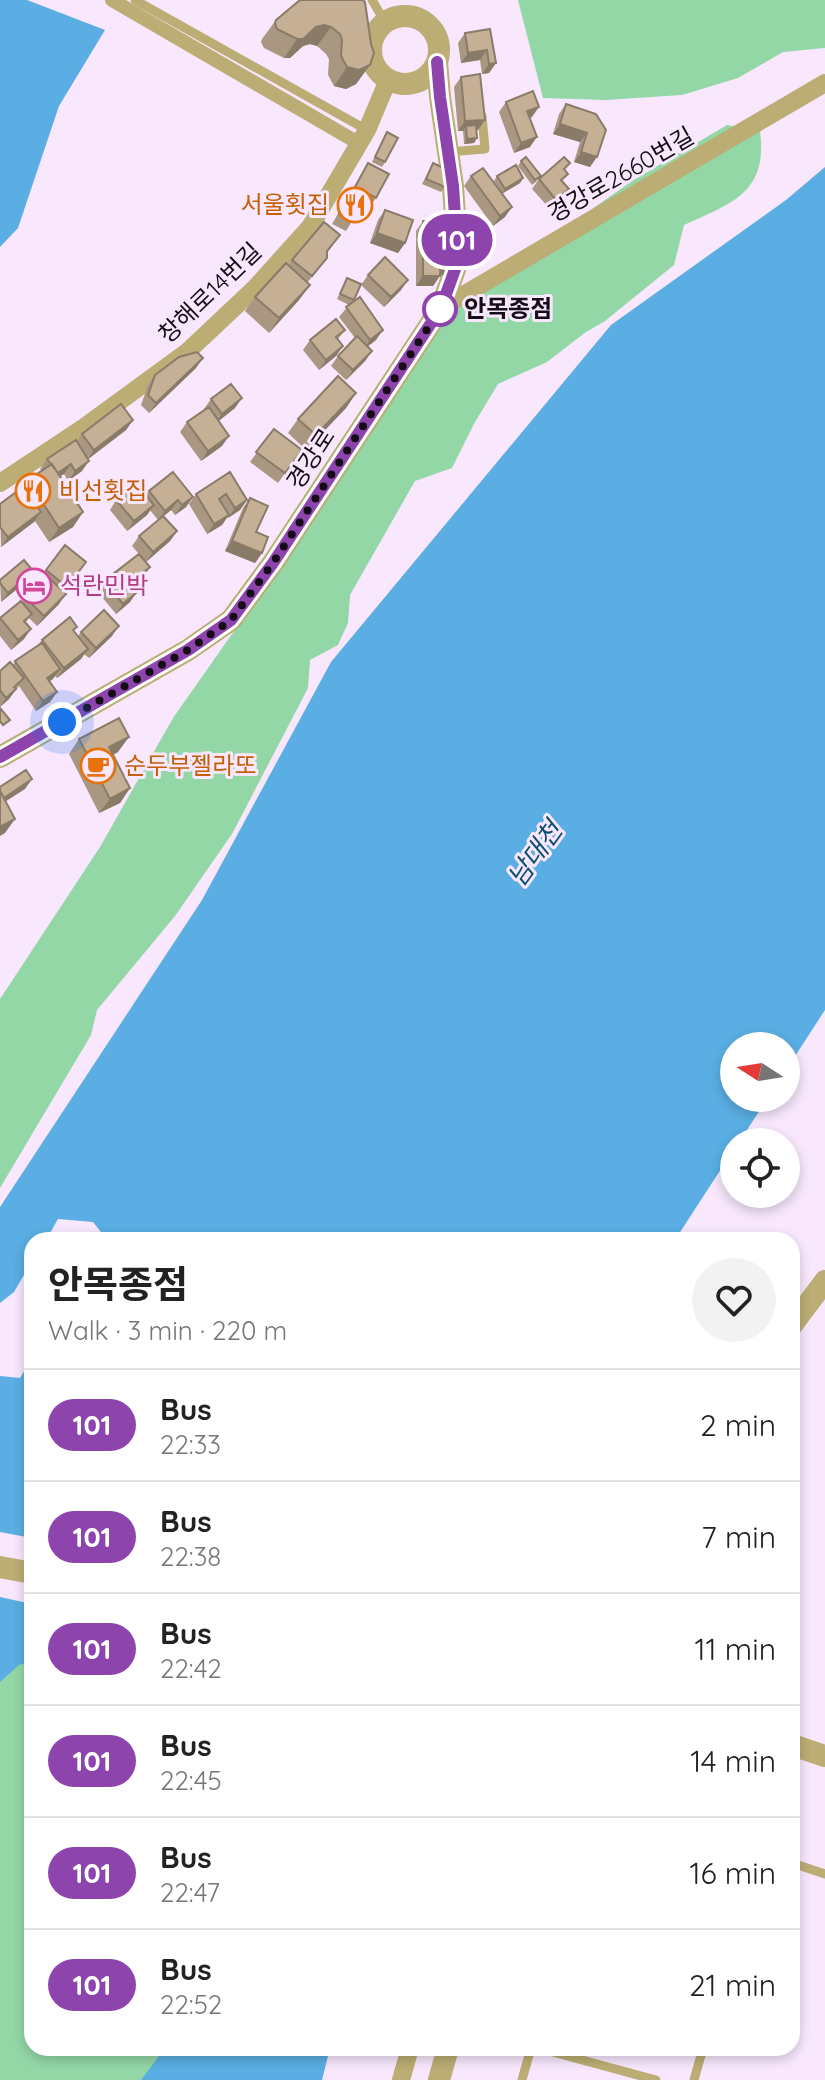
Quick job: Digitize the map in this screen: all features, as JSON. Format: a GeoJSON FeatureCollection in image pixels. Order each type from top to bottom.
{"type":"FeatureCollection","features":[{"type":"Feature","properties":{"kind":"street"},"geometry":{"type":"LineString","coordinates":[[112,0],[364,137]]}},
{"type":"Feature","properties":{"kind":"street"},"geometry":{"type":"LineString","coordinates":[[419,9],[437,40],[437,62],[422,80],[399,84],[379,73],[373,63],[370,51],[372,39],[385,22],[419,9]]}},
{"type":"Feature","properties":{"kind":"street","name":"경강로"},"geometry":{"type":"LineString","coordinates":[[0,757],[188,650],[231,620],[273,563],[441,308],[458,261],[453,186],[437,62]]}},
{"type":"Feature","properties":{"kind":"street","name":"창해로14번길"},"geometry":{"type":"LineString","coordinates":[[0,483],[83,428],[187,352],[255,288],[310,227],[364,137],[388,80]]}},
{"type":"Feature","properties":{"kind":"street","name":"경강로2660번길"},"geometry":{"type":"LineString","coordinates":[[441,308],[825,83]]}},
{"type":"Feature","properties":{"kind":"street"},"geometry":{"type":"LineString","coordinates":[[800,1314],[825,1281]]}},
{"type":"Feature","properties":{"kind":"street"},"geometry":{"type":"LineString","coordinates":[[0,1567],[24,1572]]}},
{"type":"Feature","properties":{"kind":"street"},"geometry":{"type":"LineString","coordinates":[[800,1748],[825,1756]]}},
{"type":"Feature","properties":{"kind":"street"},"geometry":{"type":"LineString","coordinates":[[401,2080],[408,2056]]}},
{"type":"Feature","properties":{"kind":"street"},"geometry":{"type":"LineString","coordinates":[[439,2080],[446,2056]]}},
{"type":"Feature","properties":{"kind":"lane"},"geometry":{"type":"LineString","coordinates":[[135,0],[364,137]]}},
{"type":"Feature","properties":{"kind":"lane"},"geometry":{"type":"LineString","coordinates":[[372,0],[385,22]]}},
{"type":"Feature","properties":{"kind":"lane"},"geometry":{"type":"LineString","coordinates":[[448,152],[485,149],[482,116]]}},
{"type":"Feature","properties":{"kind":"lane"},"geometry":{"type":"LineString","coordinates":[[800,1866],[825,1874]]}},
{"type":"Feature","properties":{"kind":"lane"},"geometry":{"type":"LineString","coordinates":[[522,2080],[529,2056]]}},
{"type":"Feature","properties":{"kind":"lane"},"geometry":{"type":"LineString","coordinates":[[568,2056],[656,2080]]}},
{"type":"Feature","properties":{"kind":"lane"},"geometry":{"type":"LineString","coordinates":[[694,2080],[701,2056]]}},
{"type":"Feature","properties":{"kind":"green space"},"geometry":{"type":"Polygon","coordinates":[[[518,0],[825,0],[825,48],[783,52],[738,78],[682,95],[605,100],[543,98],[518,0]]]}},
{"type":"Feature","properties":{"kind":"green space"},"geometry":{"type":"Polygon","coordinates":[[[727,125],[760,131],[758,169],[743,193],[717,210],[684,225],[674,265],[605,321],[547,362],[498,384],[452,468],[415,481],[350,595],[348,623],[338,645],[310,660],[308,688],[232,834],[175,916],[97,1010],[91,1035],[0,1188],[0,999],[100,847],[173,718],[291,550],[444,313],[632,181],[727,125]]]}},
{"type":"Feature","properties":{"kind":"green space"},"geometry":{"type":"Polygon","coordinates":[[[24,1630],[24,2056],[195,2056],[175,2080],[0,2080],[0,1653],[24,1630]]]}},
{"type":"Feature","properties":{"kind":"water"},"geometry":{"type":"Polygon","coordinates":[[[0,0],[27,0],[105,30],[59,106],[18,228],[0,247],[0,0]]]}},
{"type":"Feature","properties":{"kind":"water","name":"남대천"},"geometry":{"type":"Polygon","coordinates":[[[825,167],[825,1010],[800,1048],[800,1032],[720,1032],[720,1112],[759,1112],[748,1128],[720,1128],[720,1171],[680,1232],[101,1232],[93,1222],[58,1219],[51,1232],[24,1232],[24,1275],[14,1292],[0,1303],[0,1207],[202,900],[331,662],[611,325],[786,200],[825,167]]]}},
{"type":"Feature","properties":{"kind":"water"},"geometry":{"type":"Polygon","coordinates":[[[24,1371],[24,1664],[0,1682],[0,1376],[20,1378],[24,1371]]]}},
{"type":"Feature","properties":{"kind":"water"},"geometry":{"type":"Polygon","coordinates":[[[159,2056],[328,2056],[322,2080],[141,2080],[159,2056]]]}},
{"type":"Feature","properties":{"kind":"pier"},"geometry":{"type":"Polygon","coordinates":[[[0,1532],[24,1536],[24,1602],[0,1597],[0,1532]]]}},
{"type":"Feature","properties":{"kind":"building"},"geometry":{"type":"Polygon","coordinates":[[[300,0],[363,0],[374,53],[370,65],[359,70],[347,67],[341,56],[340,34],[331,27],[316,27],[303,39],[277,29],[276,20],[300,0]]]}},
{"type":"Feature","properties":{"kind":"building"},"geometry":{"type":"Polygon","coordinates":[[[490,29],[496,63],[489,64],[487,50],[468,53],[465,33],[490,29]]]}},
{"type":"Feature","properties":{"kind":"building"},"geometry":{"type":"Polygon","coordinates":[[[480,74],[485,120],[465,121],[461,77],[480,74]]]}},
{"type":"Feature","properties":{"kind":"building"},"geometry":{"type":"Polygon","coordinates":[[[533,91],[539,107],[527,111],[537,137],[521,143],[506,102],[533,91]]]}},
{"type":"Feature","properties":{"kind":"building"},"geometry":{"type":"Polygon","coordinates":[[[566,104],[596,114],[606,130],[597,157],[581,152],[587,133],[560,124],[566,104]]]}},
{"type":"Feature","properties":{"kind":"building"},"geometry":{"type":"Polygon","coordinates":[[[476,125],[477,138],[467,139],[466,126],[476,125]]]}},
{"type":"Feature","properties":{"kind":"building"},"geometry":{"type":"Polygon","coordinates":[[[387,132],[398,138],[385,162],[375,157],[387,132]]]}},
{"type":"Feature","properties":{"kind":"building"},"geometry":{"type":"Polygon","coordinates":[[[526,157],[541,176],[535,180],[521,161],[526,157]]]}},
{"type":"Feature","properties":{"kind":"building"},"geometry":{"type":"Polygon","coordinates":[[[564,157],[570,163],[564,169],[568,174],[561,180],[569,189],[556,200],[539,179],[564,157]]]}},
{"type":"Feature","properties":{"kind":"building"},"geometry":{"type":"Polygon","coordinates":[[[368,163],[389,174],[376,198],[355,187],[368,163]]]}},
{"type":"Feature","properties":{"kind":"building"},"geometry":{"type":"Polygon","coordinates":[[[433,163],[452,172],[445,187],[426,179],[433,163]]]}},
{"type":"Feature","properties":{"kind":"building"},"geometry":{"type":"Polygon","coordinates":[[[516,165],[523,178],[505,189],[497,176],[516,165]]]}},
{"type":"Feature","properties":{"kind":"building"},"geometry":{"type":"Polygon","coordinates":[[[483,168],[512,207],[500,216],[471,176],[483,168]]]}},
{"type":"Feature","properties":{"kind":"building"},"geometry":{"type":"Polygon","coordinates":[[[351,193],[364,201],[353,222],[339,214],[351,193]]]}},
{"type":"Feature","properties":{"kind":"building"},"geometry":{"type":"Polygon","coordinates":[[[385,210],[413,220],[405,243],[377,233],[385,210]]]}},
{"type":"Feature","properties":{"kind":"building"},"geometry":{"type":"Polygon","coordinates":[[[423,221],[441,221],[440,276],[423,276],[423,221]]]}},
{"type":"Feature","properties":{"kind":"building"},"geometry":{"type":"Polygon","coordinates":[[[324,222],[340,235],[312,276],[292,260],[324,222]]]}},
{"type":"Feature","properties":{"kind":"building"},"geometry":{"type":"Polygon","coordinates":[[[441,245],[451,246],[451,270],[440,269],[441,245]]]}},
{"type":"Feature","properties":{"kind":"building"},"geometry":{"type":"Polygon","coordinates":[[[385,257],[408,280],[391,297],[368,275],[385,257]]]}},
{"type":"Feature","properties":{"kind":"building"},"geometry":{"type":"Polygon","coordinates":[[[286,263],[310,285],[279,318],[255,297],[286,263]]]}},
{"type":"Feature","properties":{"kind":"building"},"geometry":{"type":"Polygon","coordinates":[[[347,278],[361,284],[354,300],[340,294],[347,278]]]}},
{"type":"Feature","properties":{"kind":"building"},"geometry":{"type":"Polygon","coordinates":[[[360,297],[383,330],[370,340],[346,307],[360,297]]]}},
{"type":"Feature","properties":{"kind":"building"},"geometry":{"type":"Polygon","coordinates":[[[336,319],[345,330],[336,337],[343,346],[326,360],[310,340],[336,319]]]}},
{"type":"Feature","properties":{"kind":"building"},"geometry":{"type":"Polygon","coordinates":[[[357,336],[372,351],[353,370],[338,356],[357,336]]]}},
{"type":"Feature","properties":{"kind":"building"},"geometry":{"type":"Polygon","coordinates":[[[197,352],[203,358],[156,403],[148,395],[155,375],[179,357],[197,352]]]}},
{"type":"Feature","properties":{"kind":"building"},"geometry":{"type":"Polygon","coordinates":[[[338,376],[356,393],[316,435],[298,419],[338,376]]]}},
{"type":"Feature","properties":{"kind":"building"},"geometry":{"type":"Polygon","coordinates":[[[231,384],[242,398],[222,414],[211,399],[231,384]]]}},
{"type":"Feature","properties":{"kind":"building"},"geometry":{"type":"Polygon","coordinates":[[[121,404],[133,420],[94,450],[82,434],[121,404]]]}},
{"type":"Feature","properties":{"kind":"building"},"geometry":{"type":"Polygon","coordinates":[[[209,407],[229,436],[208,451],[187,422],[209,407]]]}},
{"type":"Feature","properties":{"kind":"building"},"geometry":{"type":"Polygon","coordinates":[[[274,429],[302,450],[285,473],[256,452],[274,429]]]}},
{"type":"Feature","properties":{"kind":"building"},"geometry":{"type":"Polygon","coordinates":[[[76,440],[89,461],[75,471],[71,464],[58,473],[47,459],[76,440]]]}},
{"type":"Feature","properties":{"kind":"building"},"geometry":{"type":"Polygon","coordinates":[[[52,464],[83,512],[59,528],[28,480],[52,464]]]}},
{"type":"Feature","properties":{"kind":"building"},"geometry":{"type":"Polygon","coordinates":[[[173,472],[193,497],[182,505],[178,500],[165,511],[149,491],[173,472]]]}},
{"type":"Feature","properties":{"kind":"building"},"geometry":{"type":"Polygon","coordinates":[[[230,472],[247,500],[235,508],[226,494],[219,499],[229,515],[214,524],[196,494],[230,472]]]}},
{"type":"Feature","properties":{"kind":"building"},"geometry":{"type":"Polygon","coordinates":[[[136,483],[154,505],[134,521],[116,500],[136,483]]]}},
{"type":"Feature","properties":{"kind":"building"},"geometry":{"type":"Polygon","coordinates":[[[23,487],[41,512],[8,537],[0,527],[0,504],[23,487]]]}},
{"type":"Feature","properties":{"kind":"building"},"geometry":{"type":"Polygon","coordinates":[[[250,498],[268,506],[256,532],[268,537],[262,553],[232,541],[250,498]]]}},
{"type":"Feature","properties":{"kind":"building"},"geometry":{"type":"Polygon","coordinates":[[[163,516],[177,531],[153,552],[139,536],[163,516]]]}},
{"type":"Feature","properties":{"kind":"building"},"geometry":{"type":"Polygon","coordinates":[[[65,545],[86,562],[67,587],[46,570],[65,545]]]}},
{"type":"Feature","properties":{"kind":"building"},"geometry":{"type":"Polygon","coordinates":[[[139,554],[150,567],[130,583],[137,592],[123,604],[104,581],[139,554]]]}},
{"type":"Feature","properties":{"kind":"building"},"geometry":{"type":"Polygon","coordinates":[[[24,560],[33,571],[8,593],[0,580],[24,560]]]}},
{"type":"Feature","properties":{"kind":"building"},"geometry":{"type":"Polygon","coordinates":[[[46,575],[66,594],[44,616],[25,597],[46,575]]]}},
{"type":"Feature","properties":{"kind":"building"},"geometry":{"type":"Polygon","coordinates":[[[21,601],[32,614],[24,621],[31,629],[18,640],[0,618],[21,601]]]}},
{"type":"Feature","properties":{"kind":"building"},"geometry":{"type":"Polygon","coordinates":[[[104,610],[119,626],[96,648],[81,632],[104,610]]]}},
{"type":"Feature","properties":{"kind":"building"},"geometry":{"type":"Polygon","coordinates":[[[70,617],[77,627],[73,630],[88,649],[64,668],[42,640],[70,617]]]}},
{"type":"Feature","properties":{"kind":"building"},"geometry":{"type":"Polygon","coordinates":[[[42,643],[60,669],[47,678],[57,692],[43,701],[15,661],[42,643]]]}},
{"type":"Feature","properties":{"kind":"building"},"geometry":{"type":"Polygon","coordinates":[[[10,662],[24,678],[6,698],[0,690],[0,671],[10,662]]]}},
{"type":"Feature","properties":{"kind":"building"},"geometry":{"type":"Polygon","coordinates":[[[0,708],[10,720],[3,725],[0,721],[0,708]]]}},
{"type":"Feature","properties":{"kind":"building"},"geometry":{"type":"Polygon","coordinates":[[[119,718],[129,737],[109,747],[130,788],[110,799],[79,739],[119,718]]]}},
{"type":"Feature","properties":{"kind":"building"},"geometry":{"type":"Polygon","coordinates":[[[26,770],[32,779],[4,798],[0,787],[26,770]]]}},
{"type":"Feature","properties":{"kind":"building"},"geometry":{"type":"Polygon","coordinates":[[[0,791],[15,819],[0,827],[0,791]]]}},
{"type":"Feature","properties":{"kind":"bus line","name":"101"},"geometry":{"type":"LineString","coordinates":[[0,757],[188,650],[231,620],[273,563],[441,308],[458,261],[453,186],[437,62]]}},
{"type":"Feature","properties":{"kind":"place","name":"서울횟집"},"geometry":{"type":"Point","coordinates":[355,205]}},
{"type":"Feature","properties":{"kind":"place","name":"안목종점"},"geometry":{"type":"Point","coordinates":[440,309]}},
{"type":"Feature","properties":{"kind":"place","name":"비선횟집"},"geometry":{"type":"Point","coordinates":[33,491]}},
{"type":"Feature","properties":{"kind":"place","name":"석란민박"},"geometry":{"type":"Point","coordinates":[34,586]}},
{"type":"Feature","properties":{"kind":"place","name":"순두부젤라또"},"geometry":{"type":"Point","coordinates":[98,766]}},
{"type":"Feature","properties":{"kind":"route"},"geometry":{"type":"LineString","coordinates":[[62,722],[188,650],[231,620],[273,563],[440,309]]}}]}
